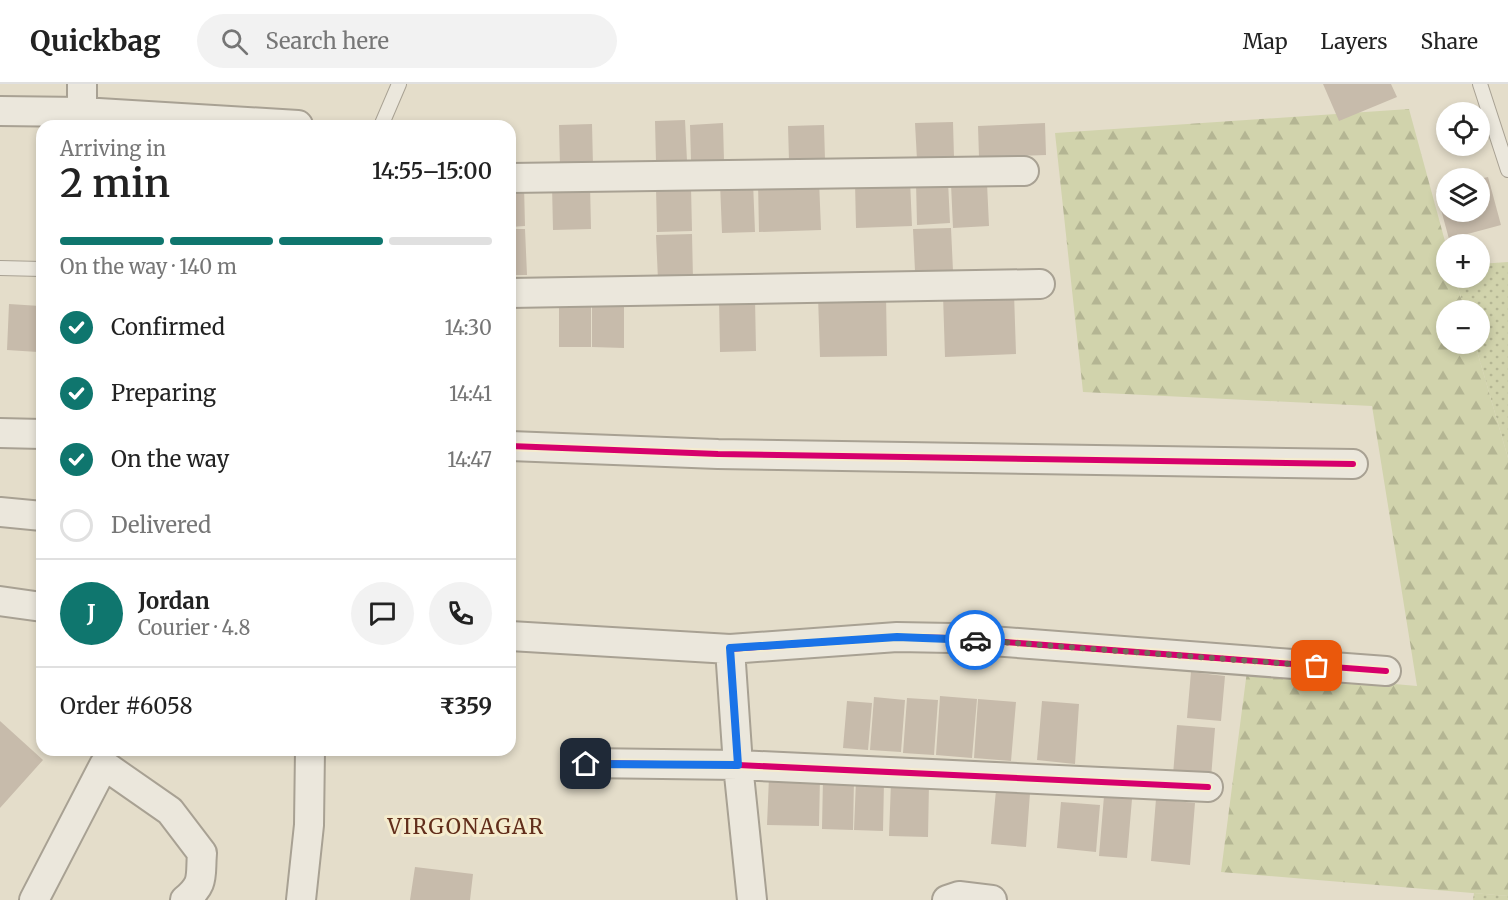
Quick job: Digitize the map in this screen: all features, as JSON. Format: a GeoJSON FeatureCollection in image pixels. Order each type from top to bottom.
{"type":"FeatureCollection","features":[{"type":"Feature","properties":{"kind":"street"},"geometry":{"type":"LineString","coordinates":[[82,84],[82,119]]}},
{"type":"Feature","properties":{"kind":"street"},"geometry":{"type":"LineString","coordinates":[[0,111],[118,120]]}},
{"type":"Feature","properties":{"kind":"street"},"geometry":{"type":"LineString","coordinates":[[516,177],[1024,171]]}},
{"type":"Feature","properties":{"kind":"street"},"geometry":{"type":"LineString","coordinates":[[516,293],[1040,284]]}},
{"type":"Feature","properties":{"kind":"street"},"geometry":{"type":"LineString","coordinates":[[0,433],[36,434]]}},
{"type":"Feature","properties":{"kind":"street"},"geometry":{"type":"LineString","coordinates":[[516,447],[718,454],[1353,464]]}},
{"type":"Feature","properties":{"kind":"street"},"geometry":{"type":"LineString","coordinates":[[0,512],[36,515]]}},
{"type":"Feature","properties":{"kind":"street"},"geometry":{"type":"LineString","coordinates":[[0,601],[36,606]]}},
{"type":"Feature","properties":{"kind":"street"},"geometry":{"type":"LineString","coordinates":[[516,636],[730,648],[897,637],[952,638],[1386,671]]}},
{"type":"Feature","properties":{"kind":"street"},"geometry":{"type":"LineString","coordinates":[[730,648],[738,765],[752,900]]}},
{"type":"Feature","properties":{"kind":"street"},"geometry":{"type":"LineString","coordinates":[[301,900],[309,825],[310,756]]}},
{"type":"Feature","properties":{"kind":"street"},"geometry":{"type":"LineString","coordinates":[[586,764],[738,765],[1208,787]]}},
{"type":"Feature","properties":{"kind":"street"},"geometry":{"type":"LineString","coordinates":[[34,900],[104,765],[170,811],[202,853],[197,890],[185,900]]}},
{"type":"Feature","properties":{"kind":"street"},"geometry":{"type":"LineString","coordinates":[[947,900],[959,896],[992,900]]}},
{"type":"Feature","properties":{"kind":"lane"},"geometry":{"type":"LineString","coordinates":[[384,120],[399,84]]}},
{"type":"Feature","properties":{"kind":"lane"},"geometry":{"type":"LineString","coordinates":[[1480,84],[1508,170]]}},
{"type":"Feature","properties":{"kind":"lane"},"geometry":{"type":"LineString","coordinates":[[0,268],[36,269]]}},
{"type":"Feature","properties":{"kind":"green space"},"geometry":{"type":"Polygon","coordinates":[[[1409,109],[1436,208],[1436,222],[1440,222],[1443,234],[1436,234],[1436,288],[1458,288],[1462,300],[1436,300],[1436,354],[1478,354],[1508,458],[1508,896],[1221,872],[1247,671],[1417,686],[1372,406],[1083,392],[1055,133],[1409,109]]]}},
{"type":"Feature","properties":{"kind":"green space"},"geometry":{"type":"Polygon","coordinates":[[[1508,262],[1508,458],[1478,354],[1490,354],[1490,300],[1462,300],[1458,288],[1490,288],[1490,263],[1508,262]]]}},
{"type":"Feature","properties":{"kind":"green space"},"geometry":{"type":"Polygon","coordinates":[[[1474,893],[1508,896],[1508,900],[1473,900],[1474,893]]]}},
{"type":"Feature","properties":{"kind":"building"},"geometry":{"type":"Polygon","coordinates":[[[1323,84],[1391,84],[1397,97],[1339,121],[1323,84]]]}},
{"type":"Feature","properties":{"kind":"building"},"geometry":{"type":"Polygon","coordinates":[[[685,120],[687,161],[656,162],[655,121],[685,120]]]}},
{"type":"Feature","properties":{"kind":"building"},"geometry":{"type":"Polygon","coordinates":[[[953,122],[954,158],[917,160],[915,123],[953,122]]]}},
{"type":"Feature","properties":{"kind":"building"},"geometry":{"type":"Polygon","coordinates":[[[723,123],[724,161],[691,161],[690,125],[723,123]]]}},
{"type":"Feature","properties":{"kind":"building"},"geometry":{"type":"Polygon","coordinates":[[[1045,123],[1046,155],[979,157],[978,126],[1045,123]]]}},
{"type":"Feature","properties":{"kind":"building"},"geometry":{"type":"Polygon","coordinates":[[[592,124],[593,166],[560,167],[559,125],[592,124]]]}},
{"type":"Feature","properties":{"kind":"building"},"geometry":{"type":"Polygon","coordinates":[[[824,125],[825,160],[789,161],[788,126],[824,125]]]}},
{"type":"Feature","properties":{"kind":"building"},"geometry":{"type":"Polygon","coordinates":[[[819,180],[821,230],[759,232],[758,182],[819,180]]]}},
{"type":"Feature","properties":{"kind":"building"},"geometry":{"type":"Polygon","coordinates":[[[910,180],[912,226],[856,228],[855,182],[910,180]]]}},
{"type":"Feature","properties":{"kind":"building"},"geometry":{"type":"Polygon","coordinates":[[[948,181],[950,223],[917,225],[916,182],[948,181]]]}},
{"type":"Feature","properties":{"kind":"building"},"geometry":{"type":"Polygon","coordinates":[[[753,182],[755,232],[722,233],[720,183],[753,182]]]}},
{"type":"Feature","properties":{"kind":"building"},"geometry":{"type":"Polygon","coordinates":[[[987,183],[989,226],[953,228],[951,184],[987,183]]]}},
{"type":"Feature","properties":{"kind":"building"},"geometry":{"type":"Polygon","coordinates":[[[590,184],[591,229],[553,230],[552,185],[590,184]]]}},
{"type":"Feature","properties":{"kind":"building"},"geometry":{"type":"Polygon","coordinates":[[[1490,184],[1501,225],[1468,234],[1448,234],[1444,222],[1490,222],[1490,184]]]}},
{"type":"Feature","properties":{"kind":"building"},"geometry":{"type":"Polygon","coordinates":[[[516,185],[524,185],[525,226],[516,227],[516,185]]]}},
{"type":"Feature","properties":{"kind":"building"},"geometry":{"type":"Polygon","coordinates":[[[691,187],[692,231],[657,232],[656,188],[691,187]]]}},
{"type":"Feature","properties":{"kind":"building"},"geometry":{"type":"Polygon","coordinates":[[[951,228],[953,271],[915,271],[913,229],[951,228]]]}},
{"type":"Feature","properties":{"kind":"building"},"geometry":{"type":"Polygon","coordinates":[[[516,229],[525,229],[527,275],[516,275],[516,229]]]}},
{"type":"Feature","properties":{"kind":"building"},"geometry":{"type":"Polygon","coordinates":[[[692,234],[693,279],[658,280],[656,235],[692,234]]]}},
{"type":"Feature","properties":{"kind":"building"},"geometry":{"type":"Polygon","coordinates":[[[1014,293],[1016,354],[945,357],[943,295],[1014,293]]]}},
{"type":"Feature","properties":{"kind":"building"},"geometry":{"type":"Polygon","coordinates":[[[886,295],[887,356],[820,357],[818,296],[886,295]]]}},
{"type":"Feature","properties":{"kind":"building"},"geometry":{"type":"Polygon","coordinates":[[[755,298],[756,351],[720,352],[719,299],[755,298]]]}},
{"type":"Feature","properties":{"kind":"building"},"geometry":{"type":"Polygon","coordinates":[[[559,303],[591,303],[591,347],[559,347],[559,303]]]}},
{"type":"Feature","properties":{"kind":"building"},"geometry":{"type":"Polygon","coordinates":[[[592,303],[624,304],[624,348],[592,347],[592,303]]]}},
{"type":"Feature","properties":{"kind":"building"},"geometry":{"type":"Polygon","coordinates":[[[9,304],[36,306],[36,352],[7,350],[9,304]]]}},
{"type":"Feature","properties":{"kind":"building"},"geometry":{"type":"Polygon","coordinates":[[[1191,672],[1225,676],[1221,721],[1187,718],[1191,672]]]}},
{"type":"Feature","properties":{"kind":"building"},"geometry":{"type":"Polygon","coordinates":[[[940,696],[977,699],[972,758],[936,755],[940,696]]]}},
{"type":"Feature","properties":{"kind":"building"},"geometry":{"type":"Polygon","coordinates":[[[874,697],[905,700],[901,752],[870,750],[874,697]]]}},
{"type":"Feature","properties":{"kind":"building"},"geometry":{"type":"Polygon","coordinates":[[[907,698],[938,700],[934,755],[903,753],[907,698]]]}},
{"type":"Feature","properties":{"kind":"building"},"geometry":{"type":"Polygon","coordinates":[[[978,699],[1016,702],[1011,761],[974,758],[978,699]]]}},
{"type":"Feature","properties":{"kind":"building"},"geometry":{"type":"Polygon","coordinates":[[[847,701],[872,703],[868,750],[843,748],[847,701]]]}},
{"type":"Feature","properties":{"kind":"building"},"geometry":{"type":"Polygon","coordinates":[[[1042,701],[1079,704],[1075,764],[1037,760],[1042,701]]]}},
{"type":"Feature","properties":{"kind":"building"},"geometry":{"type":"Polygon","coordinates":[[[0,721],[43,760],[0,808],[0,721]]]}},
{"type":"Feature","properties":{"kind":"building"},"geometry":{"type":"Polygon","coordinates":[[[1177,725],[1215,728],[1211,778],[1173,775],[1177,725]]]}},
{"type":"Feature","properties":{"kind":"building"},"geometry":{"type":"Polygon","coordinates":[[[769,777],[820,778],[819,826],[767,825],[769,777]]]}},
{"type":"Feature","properties":{"kind":"building"},"geometry":{"type":"Polygon","coordinates":[[[823,778],[854,779],[853,830],[822,829],[823,778]]]}},
{"type":"Feature","properties":{"kind":"building"},"geometry":{"type":"Polygon","coordinates":[[[856,780],[884,781],[883,831],[854,830],[856,780]]]}},
{"type":"Feature","properties":{"kind":"building"},"geometry":{"type":"Polygon","coordinates":[[[891,782],[929,783],[928,837],[889,836],[891,782]]]}},
{"type":"Feature","properties":{"kind":"building"},"geometry":{"type":"Polygon","coordinates":[[[996,790],[1030,793],[1026,847],[991,844],[996,790]]]}},
{"type":"Feature","properties":{"kind":"building"},"geometry":{"type":"Polygon","coordinates":[[[1104,796],[1132,799],[1127,858],[1099,856],[1104,796]]]}},
{"type":"Feature","properties":{"kind":"building"},"geometry":{"type":"Polygon","coordinates":[[[1156,799],[1195,803],[1190,865],[1151,861],[1156,799]]]}},
{"type":"Feature","properties":{"kind":"building"},"geometry":{"type":"Polygon","coordinates":[[[1061,802],[1100,805],[1096,852],[1057,848],[1061,802]]]}},
{"type":"Feature","properties":{"kind":"building"},"geometry":{"type":"Polygon","coordinates":[[[415,867],[473,874],[470,900],[410,900],[415,867]]]}},
{"type":"Feature","properties":{"kind":"cycle path"},"geometry":{"type":"LineString","coordinates":[[516,446],[718,454],[1353,464]]}},
{"type":"Feature","properties":{"kind":"cycle path"},"geometry":{"type":"LineString","coordinates":[[730,649],[897,637],[952,638],[1386,671]]}},
{"type":"Feature","properties":{"kind":"cycle path"},"geometry":{"type":"LineString","coordinates":[[586,763],[738,765],[1208,787]]}},
{"type":"Feature","properties":{"kind":"way so far"},"geometry":{"type":"LineString","coordinates":[[975,640],[1317,666]]}},
{"type":"Feature","properties":{"kind":"district","name":"VIRGONAGAR"},"geometry":{"type":"Point","coordinates":[466,826]}},
{"type":"Feature","properties":{"kind":"route"},"geometry":{"type":"LineString","coordinates":[[586,764],[738,765],[730,648],[897,637],[975,640]]}}]}
